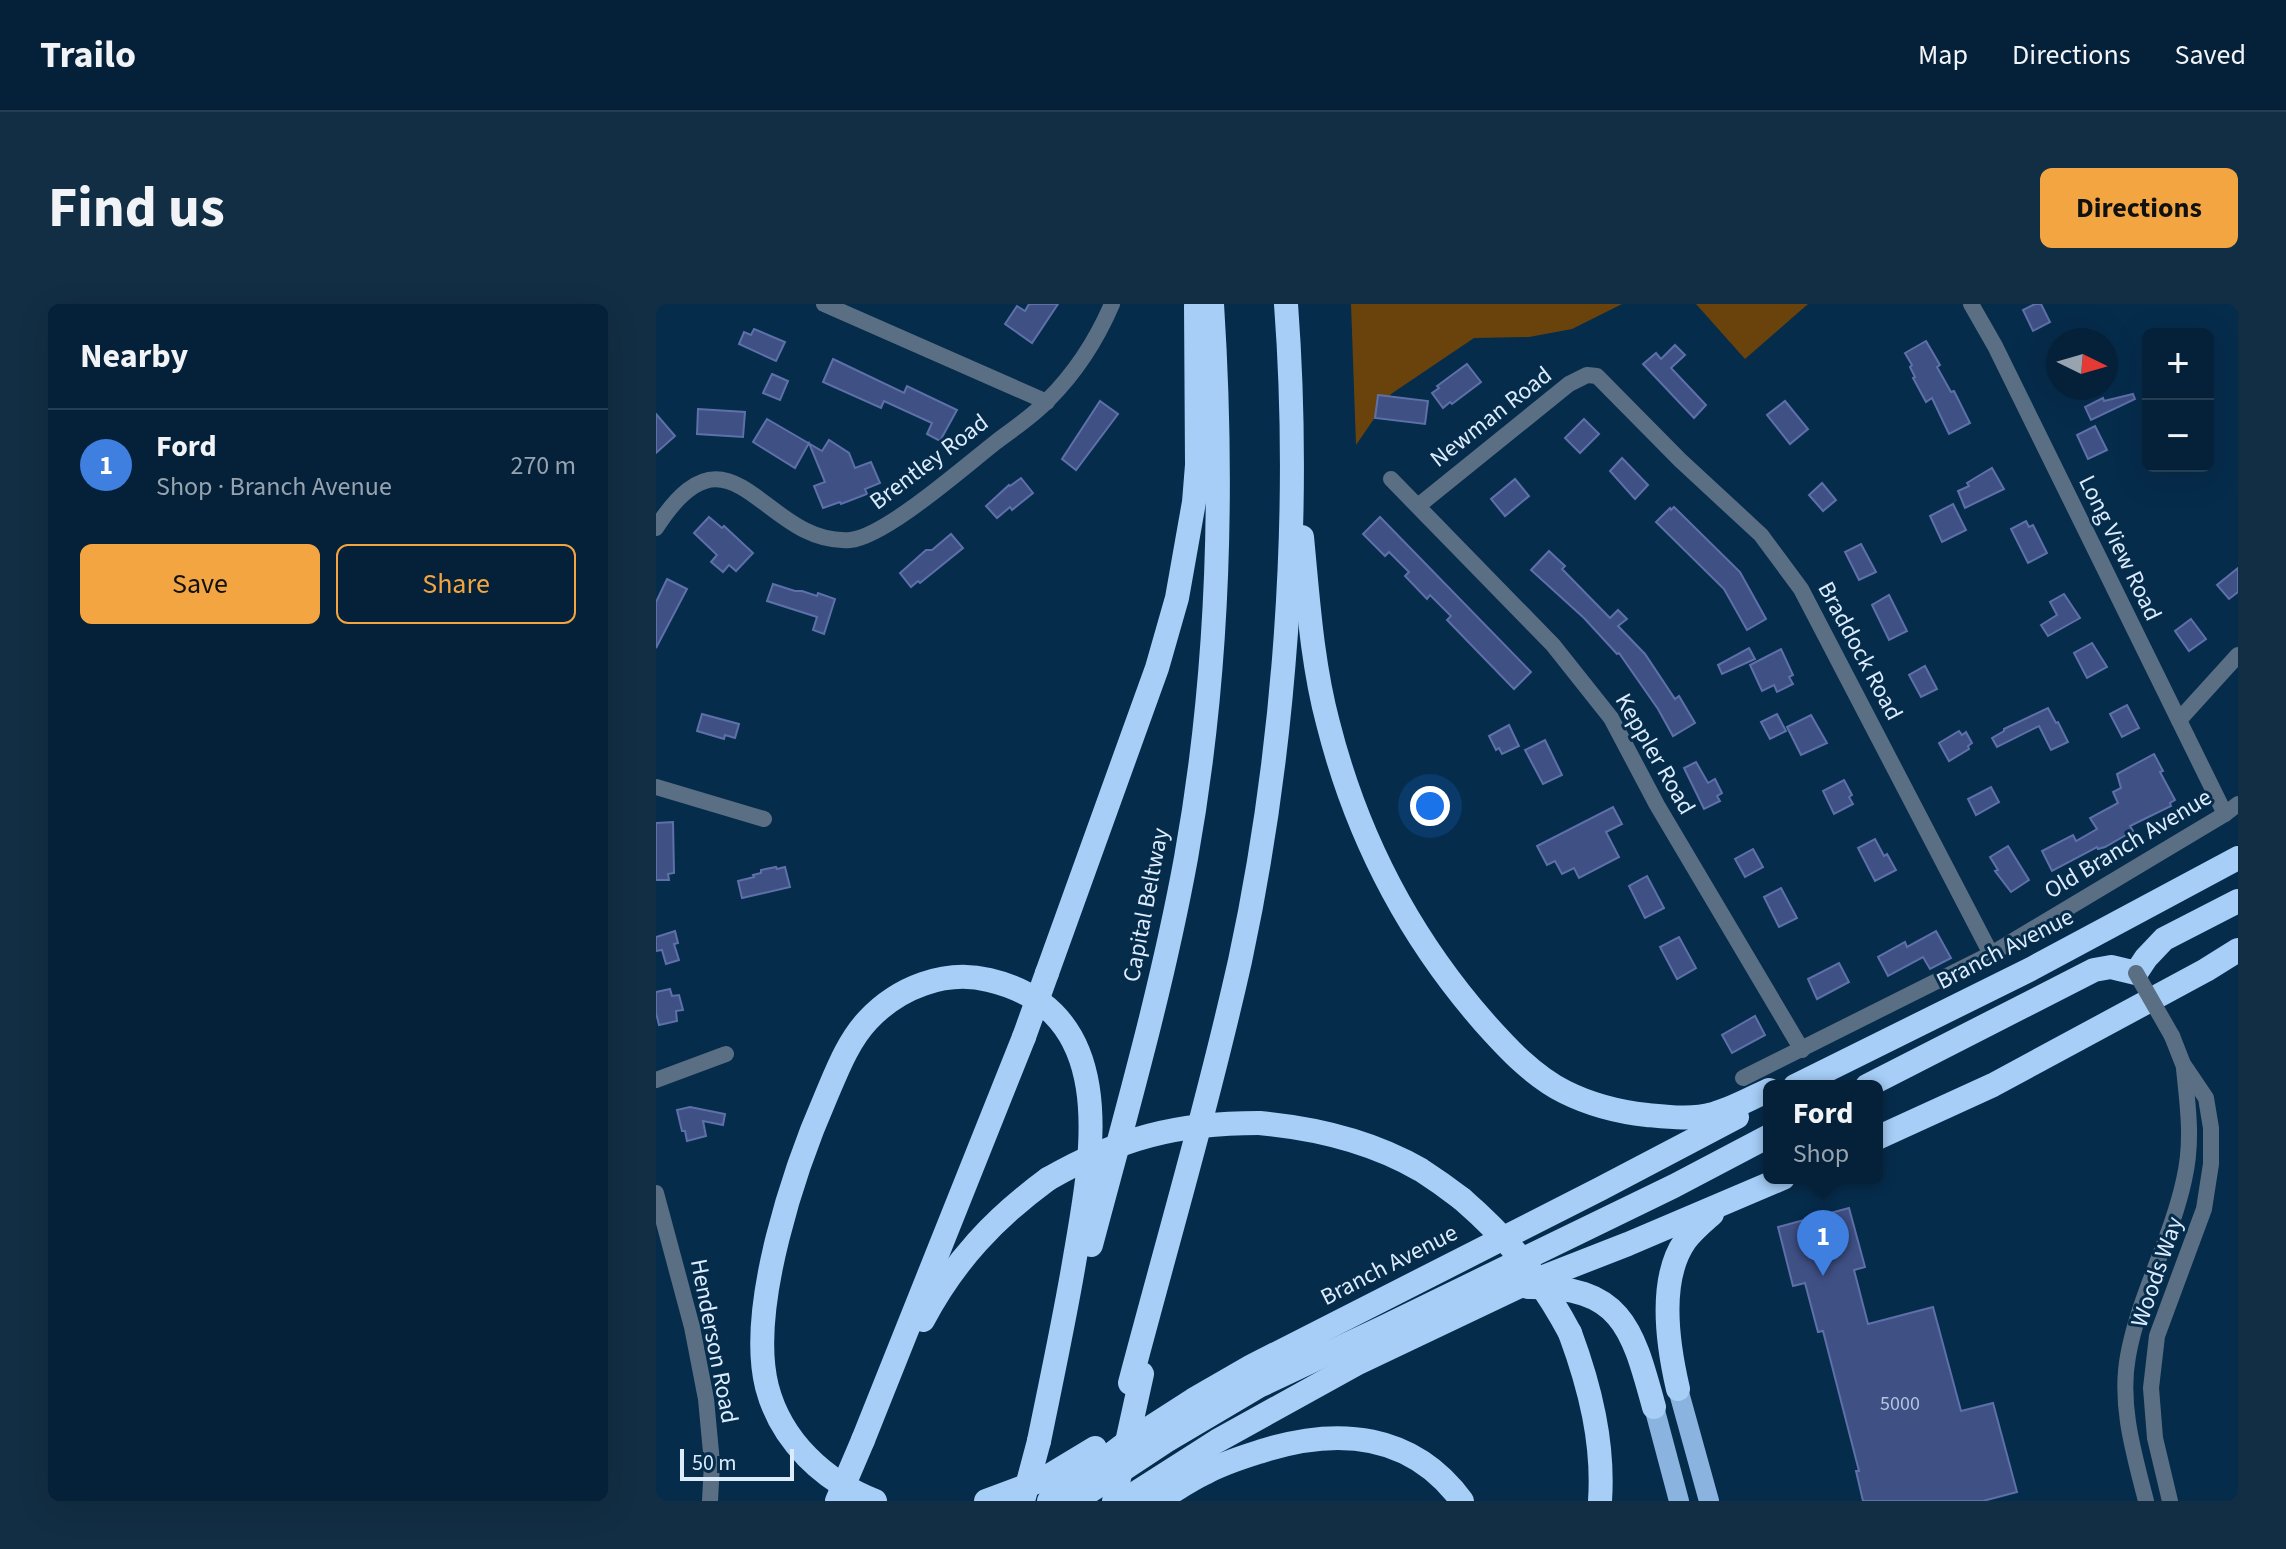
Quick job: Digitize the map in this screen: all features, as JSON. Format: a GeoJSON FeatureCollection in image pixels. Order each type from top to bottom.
{"type":"FeatureCollection","features":[{"type":"Feature","properties":{"kind":"highway"},"geometry":{"type":"LineString","coordinates":[[837,1501],[1024,1037],[1157,668],[1177,598],[1187,548],[1197,465],[1196,304]]}},
{"type":"Feature","properties":{"kind":"highway","name":"Capital Beltway"},"geometry":{"type":"LineString","coordinates":[[1023,1501],[1169,944],[1192,815],[1216,591],[1219,487],[1212,304]]}},
{"type":"Feature","properties":{"kind":"highway"},"geometry":{"type":"LineString","coordinates":[[1286,304],[1307,587],[1327,721],[1362,829],[1387,882],[1418,936],[1453,987],[1493,1032],[1526,1066],[1563,1092],[1629,1113],[1665,1117],[1713,1114],[1763,1093]]}},
{"type":"Feature","properties":{"kind":"highway"},"geometry":{"type":"LineString","coordinates":[[1098,1501],[1136,1379],[1240,959],[1257,867],[1275,741],[1286,623],[1291,486],[1288,337]]}},
{"type":"Feature","properties":{"kind":"highway","name":"Branch Avenue"},"geometry":{"type":"LineString","coordinates":[[1807,1080],[2031,969],[2238,858]]}},
{"type":"Feature","properties":{"kind":"highway"},"geometry":{"type":"LineString","coordinates":[[1879,1080],[2094,970],[2141,965],[2164,939],[2238,901]]}},
{"type":"Feature","properties":{"kind":"highway"},"geometry":{"type":"LineString","coordinates":[[1883,1135],[1993,1085],[2238,950]]}},
{"type":"Feature","properties":{"kind":"highway"},"geometry":{"type":"LineString","coordinates":[[875,1501],[855,1493],[808,1460],[790,1438],[767,1387],[763,1332],[767,1292],[792,1186],[835,1075],[854,1037],[867,1020],[899,993],[919,985],[961,977],[983,978],[1024,992],[1048,1009],[1064,1027],[1078,1052],[1086,1077],[1092,1127],[1088,1181],[1039,1441]]}},
{"type":"Feature","properties":{"kind":"highway"},"geometry":{"type":"LineString","coordinates":[[1797,1080],[1828,1069]]}},
{"type":"Feature","properties":{"kind":"highway","name":"Branch Avenue"},"geometry":{"type":"LineString","coordinates":[[1049,1501],[1126,1443],[1252,1366],[1763,1103]]}},
{"type":"Feature","properties":{"kind":"highway"},"geometry":{"type":"LineString","coordinates":[[863,1440],[926,1315],[954,1270],[982,1235],[1013,1204],[1048,1179],[1081,1161],[1148,1135],[1222,1123],[1259,1123],[1339,1136],[1374,1149],[1420,1170],[1462,1199],[1494,1227],[1552,1298],[1570,1333],[1583,1368],[1599,1443],[1600,1501]]}},
{"type":"Feature","properties":{"kind":"highway"},"geometry":{"type":"LineString","coordinates":[[1075,1501],[1166,1441],[1259,1386],[1674,1186],[1763,1139]]}},
{"type":"Feature","properties":{"kind":"highway"},"geometry":{"type":"LineString","coordinates":[[1123,1501],[1217,1441],[1356,1364],[1518,1287],[1769,1184]]}},
{"type":"Feature","properties":{"kind":"highway"},"geometry":{"type":"LineString","coordinates":[[1678,1389],[1671,1357],[1667,1304],[1674,1264],[1684,1242],[1727,1202]]}},
{"type":"Feature","properties":{"kind":"highway"},"geometry":{"type":"LineString","coordinates":[[1518,1287],[1554,1287],[1581,1292],[1606,1303],[1624,1323],[1639,1351],[1654,1407]]}},
{"type":"Feature","properties":{"kind":"highway"},"geometry":{"type":"LineString","coordinates":[[986,1501],[1042,1480],[1187,1392],[1334,1324]]}},
{"type":"Feature","properties":{"kind":"highway"},"geometry":{"type":"LineString","coordinates":[[1114,1501],[1136,1379]]}},
{"type":"Feature","properties":{"kind":"highway"},"geometry":{"type":"LineString","coordinates":[[1157,1501],[1203,1473],[1230,1462],[1308,1439],[1333,1437],[1387,1445],[1410,1454],[1434,1471],[1462,1501]]}},
{"type":"Feature","properties":{"kind":"main road"},"geometry":{"type":"LineString","coordinates":[[1678,1389],[1709,1501]]}},
{"type":"Feature","properties":{"kind":"main road"},"geometry":{"type":"LineString","coordinates":[[1654,1407],[1679,1501]]}},
{"type":"Feature","properties":{"kind":"street"},"geometry":{"type":"LineString","coordinates":[[824,304],[1047,402]]}},
{"type":"Feature","properties":{"kind":"street","name":"Brentley Road"},"geometry":{"type":"LineString","coordinates":[[656,528],[670,506],[699,481],[712,478],[727,479],[742,486],[784,518],[815,535],[843,540],[870,534],[887,525],[1047,402],[1091,345],[1112,304]]}},
{"type":"Feature","properties":{"kind":"street","name":"Long View Road"},"geometry":{"type":"LineString","coordinates":[[1971,304],[1995,346],[2179,720],[2232,809]]}},
{"type":"Feature","properties":{"kind":"street","name":"Newman Road"},"geometry":{"type":"LineString","coordinates":[[1418,506],[1569,384],[1587,375],[1597,376],[1631,412]]}},
{"type":"Feature","properties":{"kind":"street","name":"Braddock Road"},"geometry":{"type":"LineString","coordinates":[[1631,412],[1761,535],[1801,589],[1991,954]]}},
{"type":"Feature","properties":{"kind":"street","name":"Keppler Road"},"geometry":{"type":"LineString","coordinates":[[1391,479],[1553,645],[1611,718],[1657,805],[1802,1050]]}},
{"type":"Feature","properties":{"kind":"street"},"geometry":{"type":"LineString","coordinates":[[2179,720],[2238,655]]}},
{"type":"Feature","properties":{"kind":"street"},"geometry":{"type":"LineString","coordinates":[[656,787],[764,819]]}},
{"type":"Feature","properties":{"kind":"street","name":"Old Branch Avenue"},"geometry":{"type":"LineString","coordinates":[[1743,1078],[1991,954],[2232,809]]}},
{"type":"Feature","properties":{"kind":"street","name":"Woods Way"},"geometry":{"type":"LineString","coordinates":[[2141,965],[2183,1064],[2206,1098],[2211,1128],[2211,1164],[2204,1209],[2157,1336],[2151,1388],[2155,1438],[2170,1501]]}},
{"type":"Feature","properties":{"kind":"street"},"geometry":{"type":"LineString","coordinates":[[656,1080],[726,1054]]}},
{"type":"Feature","properties":{"kind":"street","name":"Woods Way"},"geometry":{"type":"LineString","coordinates":[[2146,1501],[2130,1438],[2126,1400],[2128,1356],[2145,1293],[2174,1217],[2185,1178],[2190,1138],[2183,1064]]}},
{"type":"Feature","properties":{"kind":"street","name":"Henderson Road"},"geometry":{"type":"LineString","coordinates":[[656,1193],[692,1327],[706,1399],[712,1463],[710,1501]]}},
{"type":"Feature","properties":{"kind":"shaded area"},"geometry":{"type":"Polygon","coordinates":[[[1351,304],[1622,304],[1572,329],[1529,337],[1474,338],[1391,394],[1356,445],[1351,304]]]}},
{"type":"Feature","properties":{"kind":"shaded area"},"geometry":{"type":"Polygon","coordinates":[[[1696,304],[1808,304],[1745,359],[1696,304]]]}},
{"type":"Feature","properties":{"kind":"building"},"geometry":{"type":"Polygon","coordinates":[[[1029,304],[1058,304],[1032,343],[1005,324],[1017,306],[1025,311],[1029,304]]]}},
{"type":"Feature","properties":{"kind":"building"},"geometry":{"type":"Polygon","coordinates":[[[2041,304],[2050,322],[2033,331],[2023,310],[2041,304]]]}},
{"type":"Feature","properties":{"kind":"building"},"geometry":{"type":"Polygon","coordinates":[[[754,329],[785,342],[776,361],[739,344],[744,332],[751,335],[754,329]]]}},
{"type":"Feature","properties":{"kind":"building"},"geometry":{"type":"Polygon","coordinates":[[[1926,341],[1940,365],[1937,367],[1951,392],[1954,391],[1970,423],[1949,434],[1932,398],[1926,402],[1913,378],[1912,365],[1905,353],[1926,341]]]}},
{"type":"Feature","properties":{"kind":"building"},"geometry":{"type":"Polygon","coordinates":[[[1675,345],[1685,355],[1671,368],[1706,405],[1694,418],[1643,364],[1656,353],[1661,359],[1675,345]]]}},
{"type":"Feature","properties":{"kind":"building"},"geometry":{"type":"Polygon","coordinates":[[[833,359],[904,393],[907,386],[957,410],[940,441],[927,434],[932,423],[884,401],[881,408],[823,382],[833,359]]]}},
{"type":"Feature","properties":{"kind":"building"},"geometry":{"type":"Polygon","coordinates":[[[1467,364],[1481,382],[1443,408],[1432,393],[1467,364]]]}},
{"type":"Feature","properties":{"kind":"building"},"geometry":{"type":"Polygon","coordinates":[[[772,374],[788,381],[780,400],[763,393],[772,374]]]}},
{"type":"Feature","properties":{"kind":"building"},"geometry":{"type":"Polygon","coordinates":[[[2133,394],[2135,399],[2091,420],[2085,407],[2099,400],[2133,394]]]}},
{"type":"Feature","properties":{"kind":"building"},"geometry":{"type":"Polygon","coordinates":[[[1378,395],[1428,401],[1425,424],[1375,418],[1378,395]]]}},
{"type":"Feature","properties":{"kind":"building"},"geometry":{"type":"Polygon","coordinates":[[[1100,401],[1118,414],[1076,470],[1062,459],[1100,401]]]}},
{"type":"Feature","properties":{"kind":"building"},"geometry":{"type":"Polygon","coordinates":[[[1785,401],[1808,429],[1790,444],[1767,415],[1785,401]]]}},
{"type":"Feature","properties":{"kind":"building"},"geometry":{"type":"Polygon","coordinates":[[[698,409],[745,412],[743,437],[697,434],[698,409]]]}},
{"type":"Feature","properties":{"kind":"building"},"geometry":{"type":"Polygon","coordinates":[[[656,414],[675,436],[656,453],[656,414]]]}},
{"type":"Feature","properties":{"kind":"building"},"geometry":{"type":"Polygon","coordinates":[[[767,419],[809,443],[795,468],[753,442],[767,419]]]}},
{"type":"Feature","properties":{"kind":"building"},"geometry":{"type":"Polygon","coordinates":[[[1584,419],[1599,434],[1580,453],[1565,438],[1584,419]]]}},
{"type":"Feature","properties":{"kind":"building"},"geometry":{"type":"Polygon","coordinates":[[[2095,426],[2107,450],[2088,459],[2077,435],[2095,426]]]}},
{"type":"Feature","properties":{"kind":"building"},"geometry":{"type":"Polygon","coordinates":[[[829,440],[849,453],[855,468],[871,462],[880,483],[865,489],[867,494],[823,508],[814,486],[825,482],[809,444],[822,451],[829,440]]]}},
{"type":"Feature","properties":{"kind":"building"},"geometry":{"type":"Polygon","coordinates":[[[1622,458],[1648,485],[1635,499],[1610,471],[1622,458]]]}},
{"type":"Feature","properties":{"kind":"building"},"geometry":{"type":"Polygon","coordinates":[[[1992,468],[2004,489],[1965,508],[1958,491],[1992,468]]]}},
{"type":"Feature","properties":{"kind":"building"},"geometry":{"type":"Polygon","coordinates":[[[1021,478],[1033,493],[997,518],[986,506],[1021,478]]]}},
{"type":"Feature","properties":{"kind":"building"},"geometry":{"type":"Polygon","coordinates":[[[1515,479],[1529,496],[1505,516],[1491,499],[1515,479]]]}},
{"type":"Feature","properties":{"kind":"building"},"geometry":{"type":"Polygon","coordinates":[[[1822,483],[1836,500],[1823,511],[1809,495],[1822,483]]]}},
{"type":"Feature","properties":{"kind":"building"},"geometry":{"type":"Polygon","coordinates":[[[1953,504],[1966,530],[1942,542],[1930,516],[1953,504]]]}},
{"type":"Feature","properties":{"kind":"building"},"geometry":{"type":"Polygon","coordinates":[[[1674,507],[1740,572],[1766,619],[1747,630],[1724,589],[1656,522],[1674,507]]]}},
{"type":"Feature","properties":{"kind":"building"},"geometry":{"type":"Polygon","coordinates":[[[709,517],[722,528],[724,526],[753,553],[736,571],[729,565],[723,572],[711,562],[717,555],[694,533],[709,517]]]}},
{"type":"Feature","properties":{"kind":"building"},"geometry":{"type":"Polygon","coordinates":[[[1380,517],[1531,672],[1514,689],[1447,620],[1451,616],[1430,595],[1427,599],[1405,576],[1409,572],[1389,552],[1385,556],[1363,534],[1380,517]]]}},
{"type":"Feature","properties":{"kind":"building"},"geometry":{"type":"Polygon","coordinates":[[[2026,521],[2029,527],[2033,525],[2047,553],[2028,563],[2011,529],[2026,521]]]}},
{"type":"Feature","properties":{"kind":"building"},"geometry":{"type":"Polygon","coordinates":[[[951,534],[963,548],[911,587],[900,573],[926,550],[932,550],[951,534]]]}},
{"type":"Feature","properties":{"kind":"building"},"geometry":{"type":"Polygon","coordinates":[[[1861,544],[1876,572],[1859,580],[1845,552],[1861,544]]]}},
{"type":"Feature","properties":{"kind":"building"},"geometry":{"type":"Polygon","coordinates":[[[1549,551],[1565,566],[1562,569],[1610,618],[1618,610],[1627,619],[1618,626],[1645,654],[1675,699],[1679,696],[1695,723],[1673,736],[1619,653],[1531,570],[1549,551]]]}},
{"type":"Feature","properties":{"kind":"building"},"geometry":{"type":"Polygon","coordinates":[[[2238,568],[2238,592],[2229,599],[2217,585],[2238,568]]]}},
{"type":"Feature","properties":{"kind":"building"},"geometry":{"type":"Polygon","coordinates":[[[667,579],[687,589],[656,648],[656,602],[667,579]]]}},
{"type":"Feature","properties":{"kind":"building"},"geometry":{"type":"Polygon","coordinates":[[[773,584],[835,599],[824,634],[813,630],[817,617],[767,601],[773,584]]]}},
{"type":"Feature","properties":{"kind":"building"},"geometry":{"type":"Polygon","coordinates":[[[2064,594],[2080,618],[2048,636],[2041,625],[2057,615],[2050,602],[2064,594]]]}},
{"type":"Feature","properties":{"kind":"building"},"geometry":{"type":"Polygon","coordinates":[[[1889,595],[1907,631],[1889,640],[1872,605],[1889,595]]]}},
{"type":"Feature","properties":{"kind":"building"},"geometry":{"type":"Polygon","coordinates":[[[2191,619],[2206,639],[2189,651],[2175,631],[2191,619]]]}},
{"type":"Feature","properties":{"kind":"building"},"geometry":{"type":"Polygon","coordinates":[[[2092,643],[2107,667],[2087,678],[2074,653],[2092,643]]]}},
{"type":"Feature","properties":{"kind":"building"},"geometry":{"type":"Polygon","coordinates":[[[1749,648],[1755,659],[1722,674],[1718,665],[1749,648]]]}},
{"type":"Feature","properties":{"kind":"building"},"geometry":{"type":"Polygon","coordinates":[[[1781,649],[1793,675],[1789,677],[1793,684],[1777,692],[1774,685],[1762,691],[1750,665],[1781,649]]]}},
{"type":"Feature","properties":{"kind":"building"},"geometry":{"type":"Polygon","coordinates":[[[1925,666],[1937,689],[1921,697],[1909,675],[1925,666]]]}},
{"type":"Feature","properties":{"kind":"building"},"geometry":{"type":"Polygon","coordinates":[[[2127,705],[2139,728],[2122,737],[2110,714],[2127,705]]]}},
{"type":"Feature","properties":{"kind":"building"},"geometry":{"type":"Polygon","coordinates":[[[2048,708],[2068,742],[2051,750],[2039,726],[1997,747],[1992,738],[2048,708]]]}},
{"type":"Feature","properties":{"kind":"building"},"geometry":{"type":"Polygon","coordinates":[[[702,714],[739,724],[735,738],[725,735],[724,739],[697,731],[702,714]]]}},
{"type":"Feature","properties":{"kind":"building"},"geometry":{"type":"Polygon","coordinates":[[[1777,714],[1786,731],[1770,739],[1761,722],[1777,714]]]}},
{"type":"Feature","properties":{"kind":"building"},"geometry":{"type":"Polygon","coordinates":[[[1811,715],[1827,743],[1801,755],[1787,727],[1811,715]]]}},
{"type":"Feature","properties":{"kind":"building"},"geometry":{"type":"Polygon","coordinates":[[[1509,725],[1519,746],[1502,754],[1499,748],[1496,750],[1489,736],[1509,725]]]}},
{"type":"Feature","properties":{"kind":"building"},"geometry":{"type":"Polygon","coordinates":[[[1959,731],[1962,735],[1966,732],[1972,743],[1969,749],[1949,761],[1939,743],[1959,731]]]}},
{"type":"Feature","properties":{"kind":"building"},"geometry":{"type":"Polygon","coordinates":[[[1545,740],[1562,775],[1543,784],[1525,750],[1545,740]]]}},
{"type":"Feature","properties":{"kind":"building"},"geometry":{"type":"Polygon","coordinates":[[[2154,754],[2175,800],[2170,803],[2171,806],[2130,826],[2133,831],[2105,847],[2097,847],[2052,871],[2042,851],[2073,835],[2076,841],[2097,829],[2090,818],[2118,803],[2113,792],[2121,788],[2117,774],[2154,754]]]}},
{"type":"Feature","properties":{"kind":"building"},"geometry":{"type":"Polygon","coordinates":[[[1696,762],[1708,783],[1715,779],[1722,793],[1717,796],[1720,801],[1704,809],[1684,768],[1696,762]]]}},
{"type":"Feature","properties":{"kind":"building"},"geometry":{"type":"Polygon","coordinates":[[[1844,780],[1853,804],[1834,814],[1823,791],[1844,780]]]}},
{"type":"Feature","properties":{"kind":"building"},"geometry":{"type":"Polygon","coordinates":[[[1991,787],[1999,802],[1976,815],[1968,799],[1991,787]]]}},
{"type":"Feature","properties":{"kind":"building"},"geometry":{"type":"Polygon","coordinates":[[[1613,807],[1622,824],[1606,832],[1619,857],[1579,878],[1574,868],[1562,874],[1555,861],[1547,865],[1537,846],[1613,807]]]}},
{"type":"Feature","properties":{"kind":"building"},"geometry":{"type":"Polygon","coordinates":[[[673,822],[674,873],[668,874],[669,880],[656,880],[656,823],[673,822]]]}},
{"type":"Feature","properties":{"kind":"building"},"geometry":{"type":"Polygon","coordinates":[[[1875,839],[1896,870],[1875,881],[1858,848],[1875,839]]]}},
{"type":"Feature","properties":{"kind":"building"},"geometry":{"type":"Polygon","coordinates":[[[2008,846],[2029,880],[2011,892],[1995,871],[1998,870],[1990,857],[2008,846]]]}},
{"type":"Feature","properties":{"kind":"building"},"geometry":{"type":"Polygon","coordinates":[[[1753,849],[1763,867],[1745,877],[1735,859],[1753,849]]]}},
{"type":"Feature","properties":{"kind":"building"},"geometry":{"type":"Polygon","coordinates":[[[776,867],[785,867],[790,887],[742,898],[738,881],[776,867]]]}},
{"type":"Feature","properties":{"kind":"building"},"geometry":{"type":"Polygon","coordinates":[[[1647,876],[1664,908],[1645,918],[1629,886],[1647,876]]]}},
{"type":"Feature","properties":{"kind":"building"},"geometry":{"type":"Polygon","coordinates":[[[1781,888],[1797,918],[1779,927],[1764,897],[1781,888]]]}},
{"type":"Feature","properties":{"kind":"building"},"geometry":{"type":"Polygon","coordinates":[[[675,931],[678,943],[674,944],[679,960],[666,964],[662,950],[656,951],[656,937],[675,931]]]}},
{"type":"Feature","properties":{"kind":"building"},"geometry":{"type":"Polygon","coordinates":[[[1936,931],[1951,958],[1930,969],[1923,957],[1888,976],[1878,957],[1905,942],[1907,947],[1936,931]]]}},
{"type":"Feature","properties":{"kind":"building"},"geometry":{"type":"Polygon","coordinates":[[[1679,937],[1696,968],[1677,979],[1660,947],[1679,937]]]}},
{"type":"Feature","properties":{"kind":"building"},"geometry":{"type":"Polygon","coordinates":[[[1839,963],[1849,982],[1817,999],[1808,979],[1839,963]]]}},
{"type":"Feature","properties":{"kind":"building"},"geometry":{"type":"Polygon","coordinates":[[[670,989],[672,996],[679,995],[683,1010],[676,1011],[677,1021],[659,1025],[656,992],[670,989]]]}},
{"type":"Feature","properties":{"kind":"building"},"geometry":{"type":"Polygon","coordinates":[[[1755,1016],[1765,1035],[1732,1053],[1722,1035],[1755,1016]]]}},
{"type":"Feature","properties":{"kind":"building"},"geometry":{"type":"Polygon","coordinates":[[[690,1107],[725,1114],[723,1125],[703,1121],[706,1136],[687,1141],[677,1110],[690,1107]]]}},
{"type":"Feature","properties":{"kind":"building"},"geometry":{"type":"Polygon","coordinates":[[[1849,1208],[1865,1267],[1854,1270],[1868,1324],[1933,1307],[1961,1411],[1993,1403],[2017,1492],[1983,1501],[1863,1501],[1856,1471],[1859,1471],[1823,1331],[1818,1332],[1805,1283],[1793,1286],[1778,1227],[1849,1208]]]}},
{"type":"Feature","properties":{"kind":"place","name":"Ford"},"geometry":{"type":"Point","coordinates":[1823,1276]}}]}
